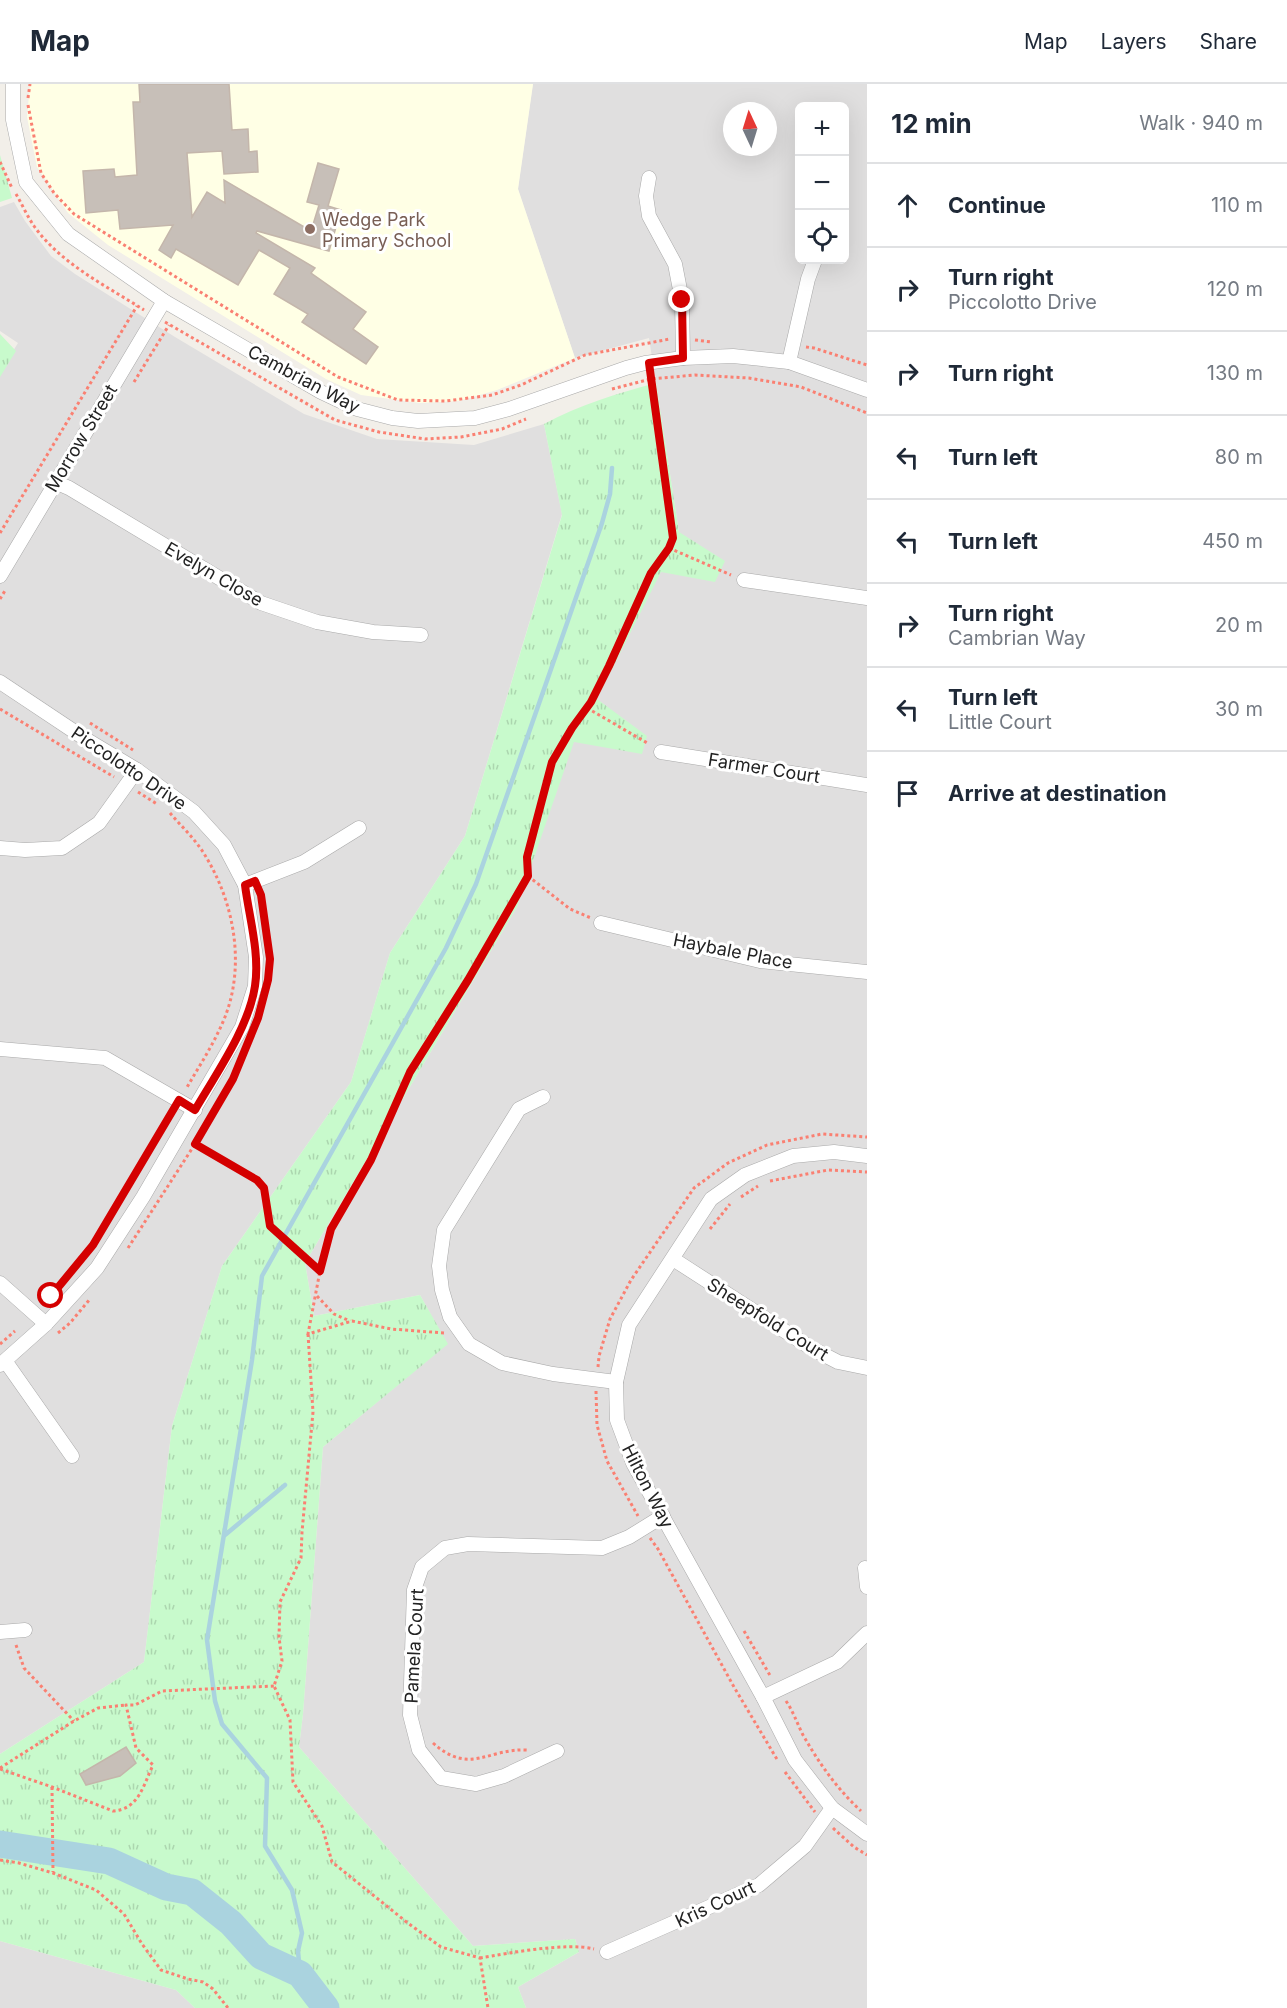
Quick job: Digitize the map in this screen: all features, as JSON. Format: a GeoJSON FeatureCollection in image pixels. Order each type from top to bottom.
{"type":"FeatureCollection","features":[{"type":"Feature","properties":{"kind":"street","name":"Cambrian Way"},"geometry":{"type":"LineString","coordinates":[[13,84],[13,120],[26,182],[68,234],[164,301],[321,392],[357,409],[392,418],[418,421],[475,418],[519,406],[626,368],[683,358],[733,356],[789,362],[867,390]]}},
{"type":"Feature","properties":{"kind":"street"},"geometry":{"type":"LineString","coordinates":[[649,178],[646,196],[649,216],[675,264],[682,300],[683,358]]}},
{"type":"Feature","properties":{"kind":"street"},"geometry":{"type":"LineString","coordinates":[[789,362],[814,264]]}},
{"type":"Feature","properties":{"kind":"street","name":"Morrow Street"},"geometry":{"type":"LineString","coordinates":[[0,576],[164,301]]}},
{"type":"Feature","properties":{"kind":"street","name":"Evelyn Close"},"geometry":{"type":"LineString","coordinates":[[55,482],[69,488],[261,603],[317,622],[373,632],[421,635]]}},
{"type":"Feature","properties":{"kind":"street"},"geometry":{"type":"LineString","coordinates":[[744,580],[867,598]]}},
{"type":"Feature","properties":{"kind":"street","name":"Piccolotto Drive"},"geometry":{"type":"LineString","coordinates":[[0,682],[136,770],[194,812],[224,845],[245,885],[256,957],[255,986],[242,1027],[143,1197],[97,1268],[46,1324],[3,1364]]}},
{"type":"Feature","properties":{"kind":"street","name":"Farmer Court"},"geometry":{"type":"LineString","coordinates":[[661,752],[867,785]]}},
{"type":"Feature","properties":{"kind":"street"},"geometry":{"type":"LineString","coordinates":[[0,848],[25,850],[62,848],[99,823],[136,770]]}},
{"type":"Feature","properties":{"kind":"street"},"geometry":{"type":"LineString","coordinates":[[245,885],[304,862],[359,828]]}},
{"type":"Feature","properties":{"kind":"street","name":"Haybale Place"},"geometry":{"type":"LineString","coordinates":[[601,922],[759,961],[867,972]]}},
{"type":"Feature","properties":{"kind":"street"},"geometry":{"type":"LineString","coordinates":[[0,1049],[105,1058],[195,1110]]}},
{"type":"Feature","properties":{"kind":"street"},"geometry":{"type":"LineString","coordinates":[[543,1097],[519,1109],[444,1230],[439,1266],[442,1290],[450,1317],[469,1344],[502,1363],[553,1374],[616,1382]]}},
{"type":"Feature","properties":{"kind":"street","name":"Hilton Way"},"geometry":{"type":"LineString","coordinates":[[867,1156],[834,1152],[793,1156],[745,1175],[711,1199],[629,1325],[616,1382],[617,1420],[633,1463],[763,1697],[795,1760],[828,1814],[867,1834]]}},
{"type":"Feature","properties":{"kind":"street","name":"Sheepfold Court"},"geometry":{"type":"LineString","coordinates":[[673,1259],[811,1348],[838,1362],[867,1368]]}},
{"type":"Feature","properties":{"kind":"street"},"geometry":{"type":"LineString","coordinates":[[0,1283],[46,1324]]}},
{"type":"Feature","properties":{"kind":"street"},"geometry":{"type":"LineString","coordinates":[[3,1364],[72,1455]]}},
{"type":"Feature","properties":{"kind":"street","name":"Pamela Court"},"geometry":{"type":"LineString","coordinates":[[557,1751],[504,1776],[476,1784],[441,1778],[419,1750],[410,1715],[414,1590],[422,1567],[445,1548],[468,1545],[602,1548],[648,1534],[663,1516]]}},
{"type":"Feature","properties":{"kind":"street"},"geometry":{"type":"LineString","coordinates":[[865,1568],[867,1587]]}},
{"type":"Feature","properties":{"kind":"street"},"geometry":{"type":"LineString","coordinates":[[763,1697],[837,1662],[867,1633]]}},
{"type":"Feature","properties":{"kind":"street","name":"Kris Court"},"geometry":{"type":"LineString","coordinates":[[607,1952],[759,1885],[805,1846],[828,1814]]}},
{"type":"Feature","properties":{"kind":"path"},"geometry":{"type":"LineString","coordinates":[[30,84],[28,104],[41,172],[54,193],[74,214],[338,377],[398,400],[446,401],[492,395],[521,385],[585,355],[667,339],[716,342]]}},
{"type":"Feature","properties":{"kind":"path"},"geometry":{"type":"LineString","coordinates":[[0,162],[34,225],[54,249],[94,280],[335,420],[379,432],[425,439],[461,437],[502,429],[531,417]]}},
{"type":"Feature","properties":{"kind":"path"},"geometry":{"type":"LineString","coordinates":[[0,533],[137,305]]}},
{"type":"Feature","properties":{"kind":"path"},"geometry":{"type":"LineString","coordinates":[[793,347],[814,348],[867,365]]}},
{"type":"Feature","properties":{"kind":"path"},"geometry":{"type":"LineString","coordinates":[[607,1952],[585,1946],[532,1950],[480,1958],[441,1947],[409,1924],[332,1862],[322,1826],[293,1782],[290,1720],[274,1686],[282,1661],[279,1637],[280,1602],[301,1558],[313,1412],[308,1334],[331,1229],[371,1160],[410,1072],[468,980],[528,876],[527,857],[552,762],[587,708],[609,666],[651,573],[669,548],[673,538],[649,363]]}},
{"type":"Feature","properties":{"kind":"path"},"geometry":{"type":"LineString","coordinates":[[603,392],[651,379],[695,375],[749,378],[801,387],[867,413]]}},
{"type":"Feature","properties":{"kind":"path"},"geometry":{"type":"LineString","coordinates":[[669,548],[744,580]]}},
{"type":"Feature","properties":{"kind":"path"},"geometry":{"type":"LineString","coordinates":[[587,708],[661,752]]}},
{"type":"Feature","properties":{"kind":"path"},"geometry":{"type":"LineString","coordinates":[[0,709],[160,806]]}},
{"type":"Feature","properties":{"kind":"path"},"geometry":{"type":"LineString","coordinates":[[81,718],[140,755]]}},
{"type":"Feature","properties":{"kind":"path"},"geometry":{"type":"LineString","coordinates":[[51,1296],[93,1245],[222,1023],[232,991],[236,939],[229,910],[219,883],[202,851],[169,812]]}},
{"type":"Feature","properties":{"kind":"path"},"geometry":{"type":"LineString","coordinates":[[528,876],[570,909],[601,922]]}},
{"type":"Feature","properties":{"kind":"path"},"geometry":{"type":"LineString","coordinates":[[128,1249],[195,1144],[233,1079],[246,1048]]}},
{"type":"Feature","properties":{"kind":"path"},"geometry":{"type":"LineString","coordinates":[[867,1137],[822,1134],[767,1145],[728,1163],[694,1188],[631,1280],[610,1319],[599,1356],[597,1380],[597,1425],[608,1461],[734,1687],[787,1776],[810,1807],[828,1814],[854,1847],[867,1855]]}},
{"type":"Feature","properties":{"kind":"path"},"geometry":{"type":"LineString","coordinates":[[195,1144],[257,1180],[264,1188],[270,1226],[320,1271]]}},
{"type":"Feature","properties":{"kind":"path"},"geometry":{"type":"LineString","coordinates":[[740,1198],[764,1183],[798,1174],[828,1170],[867,1172]]}},
{"type":"Feature","properties":{"kind":"path"},"geometry":{"type":"LineString","coordinates":[[708,1231],[732,1203]]}},
{"type":"Feature","properties":{"kind":"path"},"geometry":{"type":"LineString","coordinates":[[54,1337],[70,1323],[93,1296]]}},
{"type":"Feature","properties":{"kind":"path"},"geometry":{"type":"LineString","coordinates":[[316,1296],[334,1314],[352,1321],[392,1329],[462,1335]]}},
{"type":"Feature","properties":{"kind":"path"},"geometry":{"type":"LineString","coordinates":[[0,1344],[34,1313]]}},
{"type":"Feature","properties":{"kind":"path"},"geometry":{"type":"LineString","coordinates":[[308,1334],[352,1321]]}},
{"type":"Feature","properties":{"kind":"path"},"geometry":{"type":"LineString","coordinates":[[643,1544],[648,1534]]}},
{"type":"Feature","properties":{"kind":"path"},"geometry":{"type":"LineString","coordinates":[[743,1629],[825,1770],[845,1796],[867,1816]]}},
{"type":"Feature","properties":{"kind":"path"},"geometry":{"type":"LineString","coordinates":[[12,1631],[24,1668],[74,1720]]}},
{"type":"Feature","properties":{"kind":"path"},"geometry":{"type":"LineString","coordinates":[[0,1769],[74,1720],[98,1708],[135,1705],[162,1691],[274,1686]]}},
{"type":"Feature","properties":{"kind":"path"},"geometry":{"type":"LineString","coordinates":[[0,1769],[113,1811],[124,1810],[134,1804],[153,1765],[136,1748],[126,1705]]}},
{"type":"Feature","properties":{"kind":"path"},"geometry":{"type":"LineString","coordinates":[[427,1738],[442,1751],[463,1760],[494,1755],[510,1749],[534,1750]]}},
{"type":"Feature","properties":{"kind":"path"},"geometry":{"type":"LineString","coordinates":[[52,1787],[53,1873]]}},
{"type":"Feature","properties":{"kind":"path"},"geometry":{"type":"LineString","coordinates":[[0,1860],[53,1873],[96,1890],[124,1914],[161,1970],[202,1982],[213,1989],[228,2008]]}},
{"type":"Feature","properties":{"kind":"path"},"geometry":{"type":"LineString","coordinates":[[480,1958],[488,2008]]}},
{"type":"Feature","properties":{"kind":"shaded area","name":"Wedge Park Primary School"},"geometry":{"type":"Polygon","coordinates":[[[30,84],[533,84],[518,189],[575,358],[497,390],[459,401],[420,403],[361,395],[326,379],[108,245],[68,213],[37,167],[27,117],[30,84]]]}},
{"type":"Feature","properties":{"kind":"shaded area"},"geometry":{"type":"Polygon","coordinates":[[[533,84],[867,84],[867,2008],[526,2008],[518,1987],[579,1952],[575,1939],[473,1946],[299,1747],[323,1447],[447,1344],[420,1295],[314,1316],[305,1263],[517,907],[561,741],[679,532],[649,338],[575,358],[518,189],[533,84]]]}},
{"type":"Feature","properties":{"kind":"shaded area"},"geometry":{"type":"Polygon","coordinates":[[[14,202],[51,256],[75,274],[304,414],[377,439],[474,445],[544,424],[562,514],[465,836],[390,953],[351,1082],[222,1266],[172,1426],[144,1662],[0,1754],[0,372],[18,343],[0,331],[0,207],[14,202]]]}},
{"type":"Feature","properties":{"kind":"shaded area"},"geometry":{"type":"Polygon","coordinates":[[[0,1941],[176,1990],[195,2008],[0,2008],[0,1941]]]}},
{"type":"Feature","properties":{"kind":"green space"},"geometry":{"type":"Polygon","coordinates":[[[0,155],[12,198],[0,202],[0,155]]]}},
{"type":"Feature","properties":{"kind":"green space"},"geometry":{"type":"Polygon","coordinates":[[[0,334],[16,351],[0,377],[0,334]]]}},
{"type":"Feature","properties":{"kind":"green space"},"geometry":{"type":"Polygon","coordinates":[[[656,383],[679,532],[725,561],[715,582],[661,572],[597,699],[647,736],[642,754],[574,742],[517,907],[305,1263],[314,1316],[420,1295],[448,1344],[323,1447],[299,1747],[473,1946],[575,1939],[579,1952],[518,1987],[526,2008],[195,2008],[176,1990],[0,1941],[0,1754],[144,1662],[172,1426],[222,1266],[351,1082],[390,953],[465,836],[562,515],[544,424],[585,405],[656,383]]]}},
{"type":"Feature","properties":{"kind":"building"},"geometry":{"type":"Polygon","coordinates":[[[139,84],[229,84],[232,130],[248,129],[249,152],[257,151],[258,172],[224,174],[222,151],[187,153],[192,217],[207,192],[225,203],[224,180],[311,231],[319,205],[307,202],[318,163],[339,169],[328,206],[341,210],[329,251],[257,231],[256,233],[315,268],[311,273],[366,312],[353,329],[378,347],[366,364],[302,322],[308,314],[274,294],[290,268],[259,250],[238,285],[176,249],[171,258],[159,250],[173,225],[120,229],[118,210],[86,213],[83,171],[114,169],[115,177],[137,175],[133,102],[140,102],[139,84]]]}},
{"type":"Feature","properties":{"kind":"building"},"geometry":{"type":"Polygon","coordinates":[[[126,1747],[136,1763],[120,1776],[86,1785],[80,1774],[126,1747]]]}},
{"type":"Feature","properties":{"kind":"waterway"},"geometry":{"type":"LineString","coordinates":[[300,1974],[298,1951],[302,1933],[292,1890],[265,1846],[267,1778],[222,1724],[215,1701],[207,1640],[252,1360],[262,1276],[446,948],[476,884],[602,523],[610,494],[612,468]]}},
{"type":"Feature","properties":{"kind":"waterway"},"geometry":{"type":"LineString","coordinates":[[225,1535],[285,1485]]}},
{"type":"Feature","properties":{"kind":"waterway"},"geometry":{"type":"LineString","coordinates":[[0,1844],[109,1861],[166,1887],[192,1892],[231,1923],[261,1956],[300,1974],[326,2008]]}},
{"type":"Feature","properties":{"kind":"place","name":"Wedge Park Primary School"},"geometry":{"type":"Point","coordinates":[310,229]}},
{"type":"Feature","properties":{"kind":"route"},"geometry":{"type":"LineString","coordinates":[[51,1296],[93,1245],[179,1100],[195,1110],[242,1027],[255,986],[256,957],[245,885],[255,881],[261,895],[270,959],[268,980],[258,1018],[233,1079],[195,1144],[257,1180],[264,1188],[270,1226],[320,1271],[331,1229],[371,1160],[410,1072],[468,980],[528,876],[527,857],[552,762],[591,702],[651,573],[669,548],[673,538],[649,363],[683,358],[682,300]]}}]}
